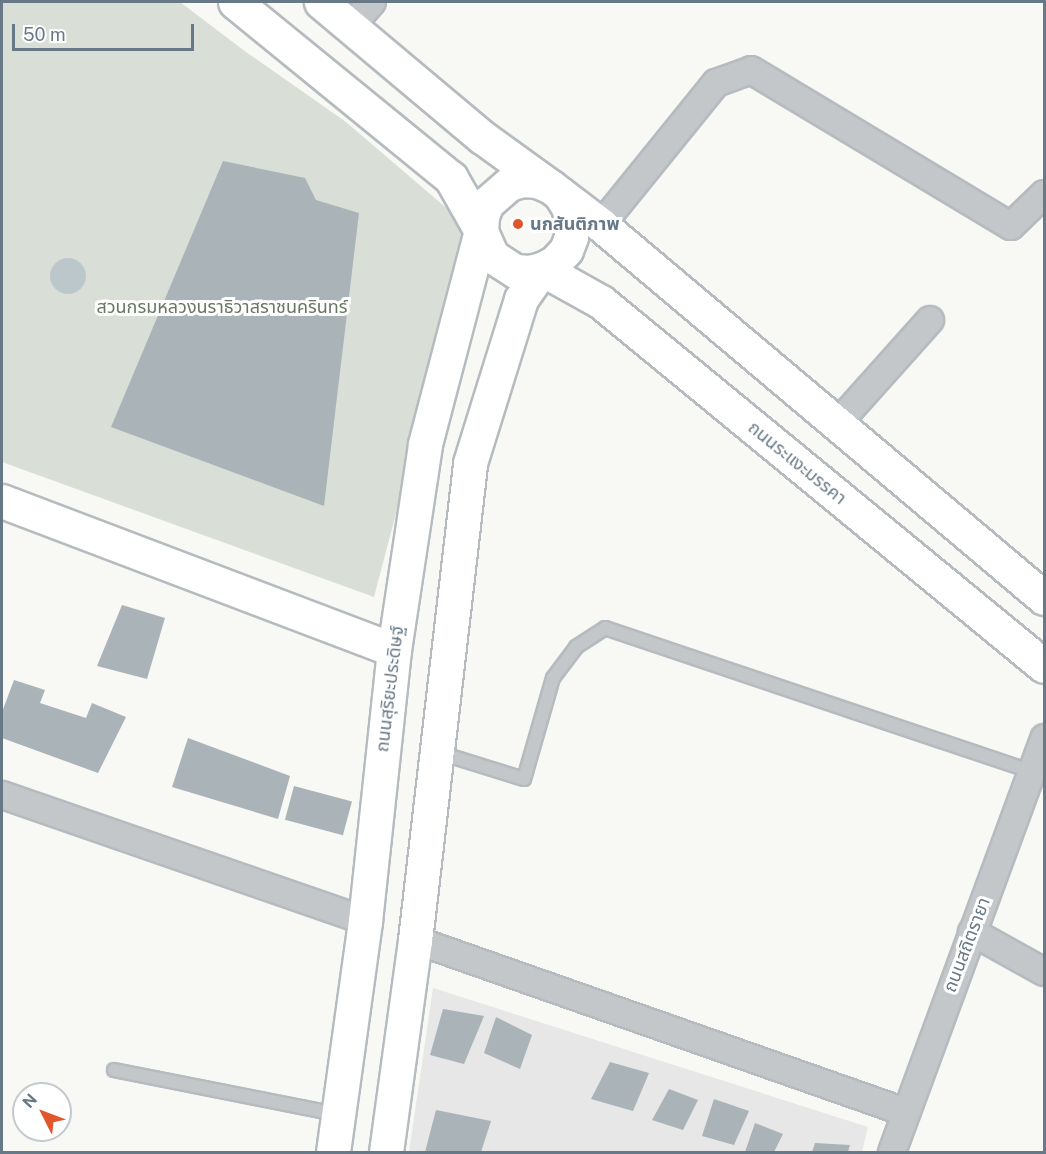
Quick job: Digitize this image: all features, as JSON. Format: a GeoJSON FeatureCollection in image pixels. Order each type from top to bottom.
{"type":"FeatureCollection","features":[{"type":"Feature","properties":{"kind":"main road"},"geometry":{"type":"LineString","coordinates":[[235,2],[451,178],[481,231],[492,256],[502,265],[522,271],[542,269],[555,262],[566,250],[571,237],[570,214],[556,191],[537,181],[523,180],[509,184],[487,203],[482,216],[481,231]]}},
{"type":"Feature","properties":{"kind":"main road"},"geometry":{"type":"LineString","coordinates":[[321,2],[482,136],[601,225],[1044,597]]}},
{"type":"Feature","properties":{"kind":"main road","name":"ถนนสุริยะประดิษฐ์"},"geometry":{"type":"LineString","coordinates":[[333,1152],[365,921],[394,650],[425,444],[481,231]]}},
{"type":"Feature","properties":{"kind":"main road"},"geometry":{"type":"LineString","coordinates":[[386,1152],[415,940],[445,660],[470,463],[520,298],[542,269]]}},
{"type":"Feature","properties":{"kind":"main road","name":"ถนนระแงะมรรคา"},"geometry":{"type":"LineString","coordinates":[[542,269],[601,302],[1044,666]]}},
{"type":"Feature","properties":{"kind":"main road"},"geometry":{"type":"LineString","coordinates":[[2,501],[394,650],[445,660]]}},
{"type":"Feature","properties":{"kind":"street"},"geometry":{"type":"LineString","coordinates":[[351,26],[372,2]]}},
{"type":"Feature","properties":{"kind":"street"},"geometry":{"type":"LineString","coordinates":[[601,225],[716,83],[751,70],[1011,226],[1044,194]]}},
{"type":"Feature","properties":{"kind":"street"},"geometry":{"type":"LineString","coordinates":[[838,423],[930,320]]}},
{"type":"Feature","properties":{"kind":"street","name":"ถนนสถิตรายา"},"geometry":{"type":"LineString","coordinates":[[892,1152],[1044,738]]}},
{"type":"Feature","properties":{"kind":"street"},"geometry":{"type":"LineString","coordinates":[[2,795],[365,921]]}},
{"type":"Feature","properties":{"kind":"street"},"geometry":{"type":"LineString","coordinates":[[972,932],[1044,972]]}},
{"type":"Feature","properties":{"kind":"street"},"geometry":{"type":"LineString","coordinates":[[415,940],[905,1112]]}},
{"type":"Feature","properties":{"kind":"lane"},"geometry":{"type":"LineString","coordinates":[[435,751],[524,778],[553,678],[576,647],[605,628],[1033,772]]}},
{"type":"Feature","properties":{"kind":"lane"},"geometry":{"type":"LineString","coordinates":[[114,1070],[338,1114]]}},
{"type":"Feature","properties":{"kind":"shaded area"},"geometry":{"type":"Polygon","coordinates":[[[68,258],[81,263],[86,276],[81,289],[68,294],[55,289],[50,276],[55,263],[68,258]]]}},
{"type":"Feature","properties":{"kind":"shaded area"},"geometry":{"type":"Polygon","coordinates":[[[433,988],[868,1127],[862,1152],[409,1152],[433,988]]]}},
{"type":"Feature","properties":{"kind":"green space","name":"สวนกรมหลวงนราธิวาสราชนครินทร์"},"geometry":{"type":"Polygon","coordinates":[[[2,2],[180,2],[246,52],[346,122],[471,229],[374,597],[2,462],[2,2]]]}},
{"type":"Feature","properties":{"kind":"building"},"geometry":{"type":"Polygon","coordinates":[[[223,161],[305,178],[316,200],[359,213],[324,506],[111,427],[223,161]]]}},
{"type":"Feature","properties":{"kind":"building"},"geometry":{"type":"Polygon","coordinates":[[[122,605],[165,618],[147,679],[97,666],[122,605]]]}},
{"type":"Feature","properties":{"kind":"building"},"geometry":{"type":"Polygon","coordinates":[[[14,680],[45,690],[40,703],[86,718],[92,703],[126,717],[98,773],[2,738],[2,712],[14,680]]]}},
{"type":"Feature","properties":{"kind":"building"},"geometry":{"type":"Polygon","coordinates":[[[188,738],[290,776],[278,819],[172,787],[188,738]]]}},
{"type":"Feature","properties":{"kind":"building"},"geometry":{"type":"Polygon","coordinates":[[[294,786],[352,802],[343,835],[285,820],[294,786]]]}},
{"type":"Feature","properties":{"kind":"building"},"geometry":{"type":"Polygon","coordinates":[[[443,1009],[484,1016],[464,1064],[430,1055],[443,1009]]]}},
{"type":"Feature","properties":{"kind":"building"},"geometry":{"type":"Polygon","coordinates":[[[496,1017],[532,1035],[520,1069],[484,1053],[496,1017]]]}},
{"type":"Feature","properties":{"kind":"building"},"geometry":{"type":"Polygon","coordinates":[[[610,1062],[649,1073],[633,1111],[591,1099],[610,1062]]]}},
{"type":"Feature","properties":{"kind":"building"},"geometry":{"type":"Polygon","coordinates":[[[669,1089],[698,1100],[683,1130],[652,1120],[669,1089]]]}},
{"type":"Feature","properties":{"kind":"building"},"geometry":{"type":"Polygon","coordinates":[[[714,1099],[749,1111],[734,1145],[702,1136],[714,1099]]]}},
{"type":"Feature","properties":{"kind":"building"},"geometry":{"type":"Polygon","coordinates":[[[436,1110],[491,1121],[481,1152],[425,1152],[436,1110]]]}},
{"type":"Feature","properties":{"kind":"building"},"geometry":{"type":"Polygon","coordinates":[[[755,1123],[783,1134],[774,1152],[745,1152],[755,1123]]]}},
{"type":"Feature","properties":{"kind":"building"},"geometry":{"type":"Polygon","coordinates":[[[815,1143],[850,1145],[848,1152],[812,1152],[815,1143]]]}},
{"type":"Feature","properties":{"kind":"place","name":"นกสันติภาพ"},"geometry":{"type":"Point","coordinates":[518,224]}}]}
